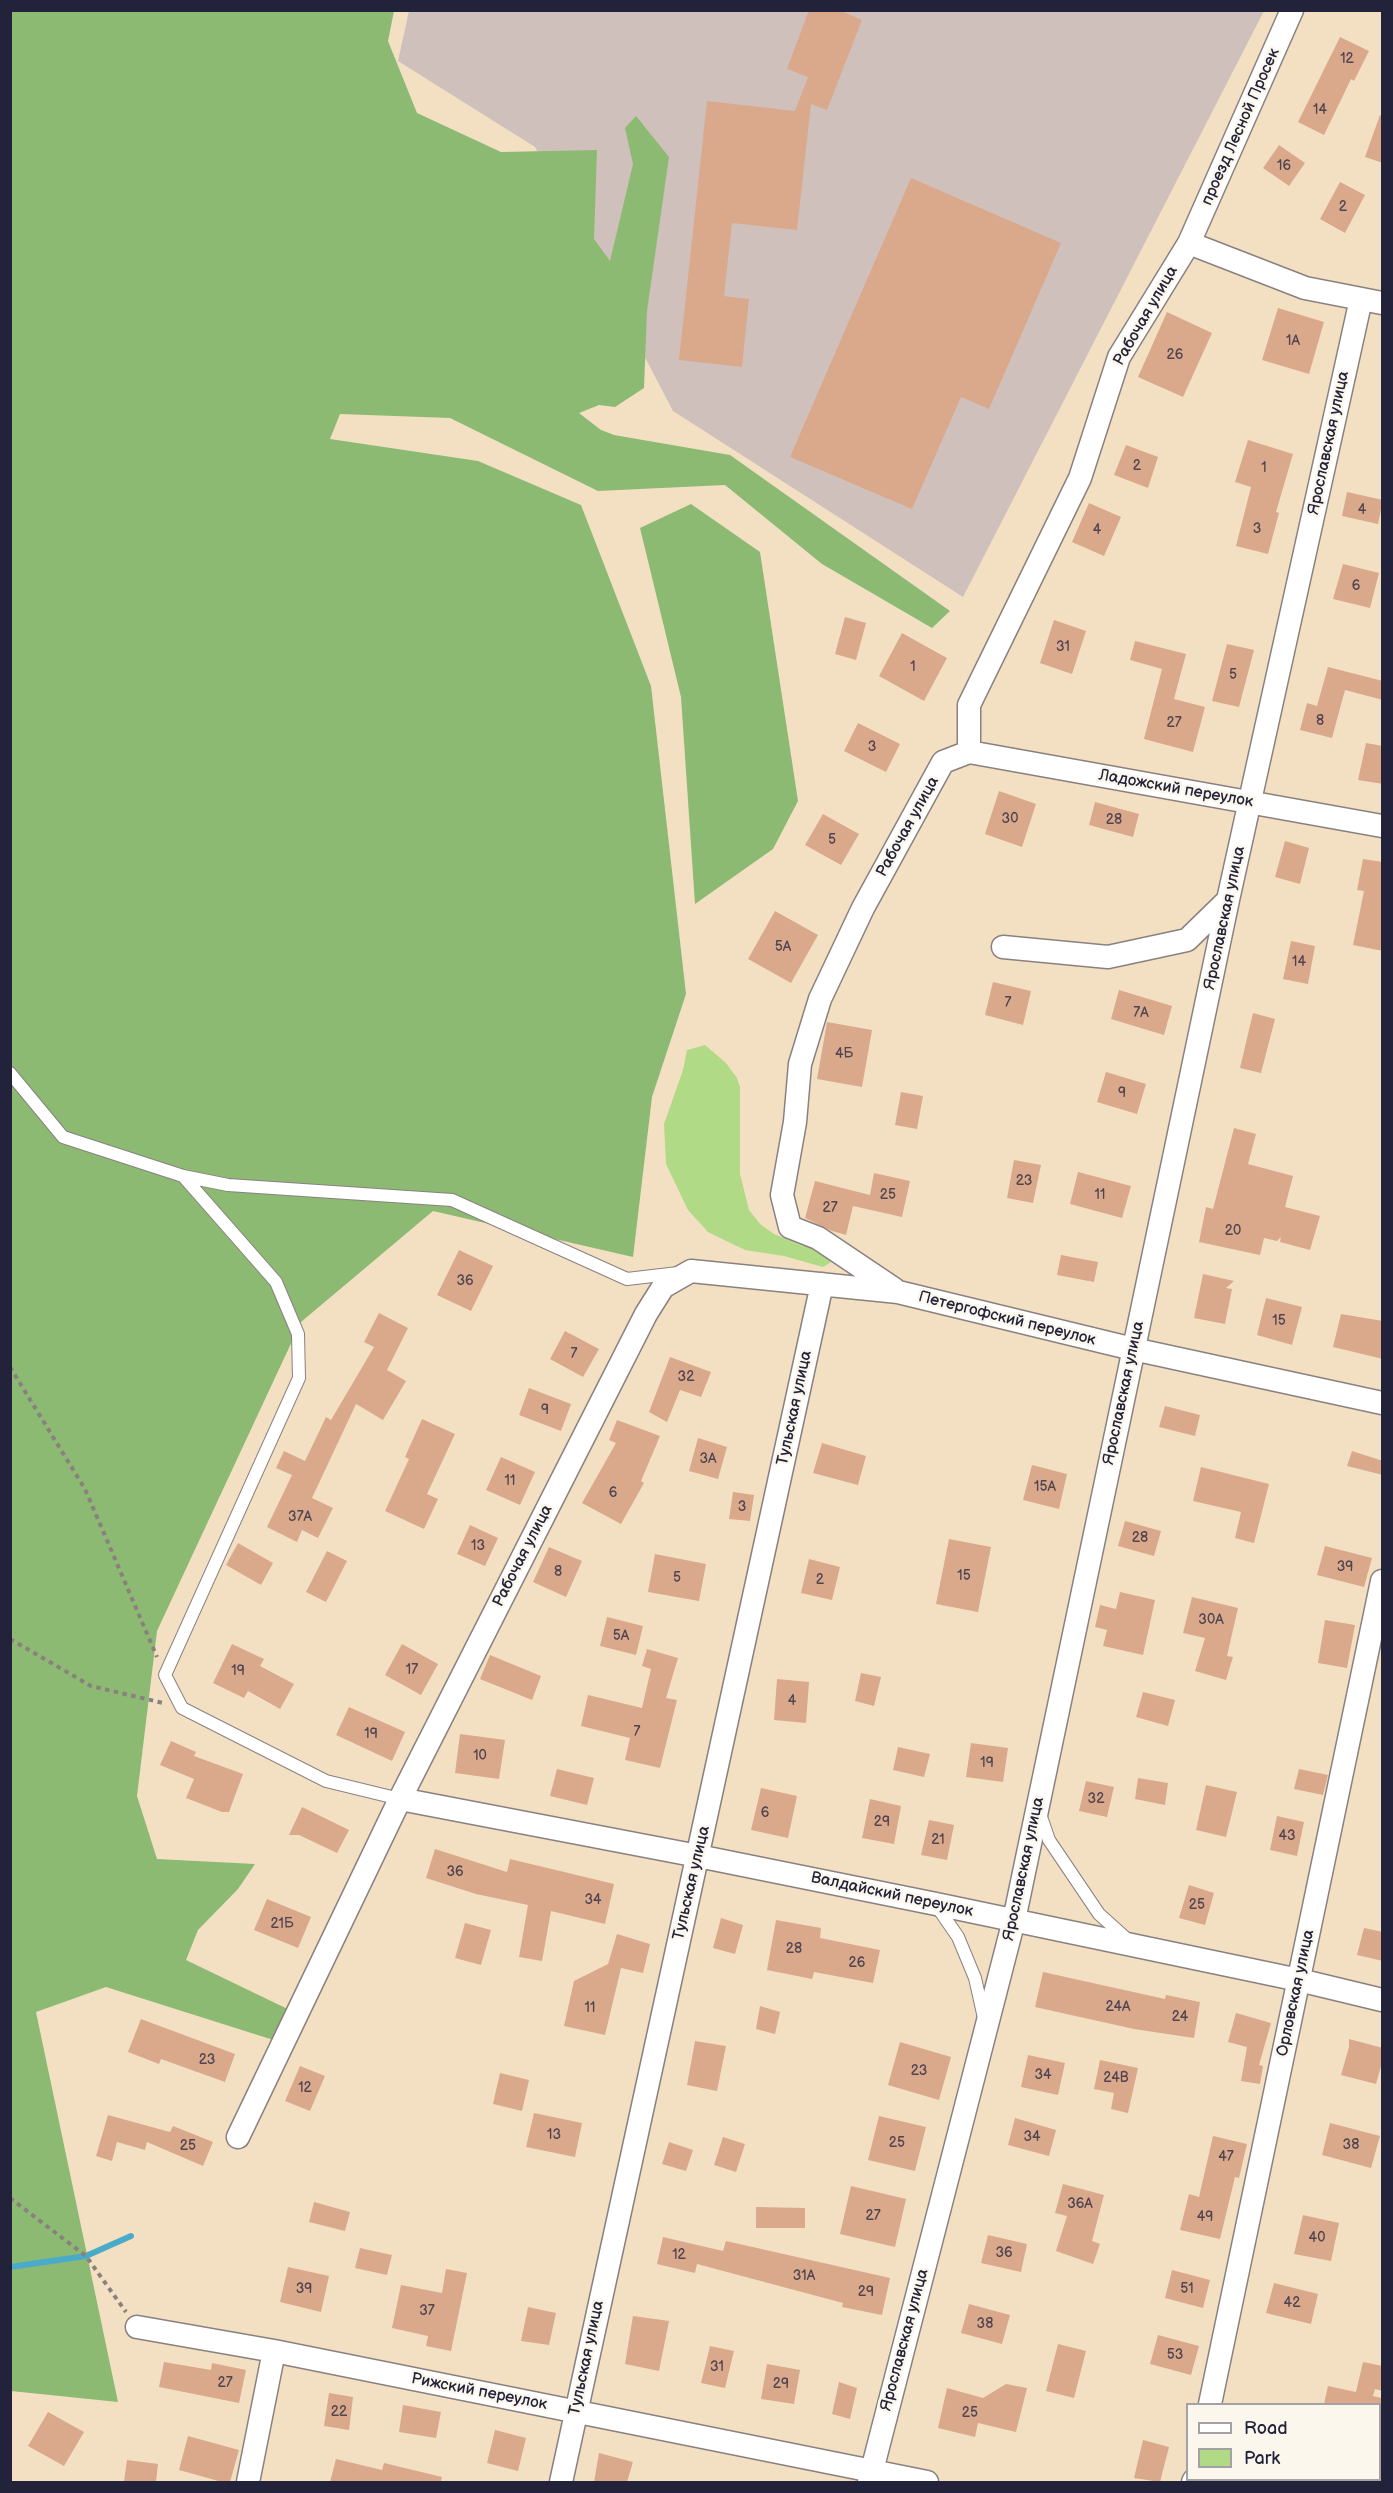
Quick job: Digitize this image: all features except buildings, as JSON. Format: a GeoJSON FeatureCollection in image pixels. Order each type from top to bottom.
{"type":"FeatureCollection","features":[{"type":"Feature","properties":{"kind":"street","name":"проезд Лесной Просек"},"geometry":{"type":"LineString","coordinates":[[1189,243],[1292,10]]}},
{"type":"Feature","properties":{"kind":"street"},"geometry":{"type":"LineString","coordinates":[[1189,243],[1305,288],[1372,301]]}},
{"type":"Feature","properties":{"kind":"street","name":"Рабочая улица"},"geometry":{"type":"LineString","coordinates":[[898,1292],[818,1238],[790,1227],[782,1195],[795,1122],[800,1064],[820,999],[864,908],[943,762],[969,752],[969,705],[1080,478],[1119,357],[1189,243]]}},
{"type":"Feature","properties":{"kind":"street","name":"Ярославская улица"},"geometry":{"type":"LineString","coordinates":[[870,2477],[1014,1920],[1228,900],[1372,301]]}},
{"type":"Feature","properties":{"kind":"street","name":"Ладожский переулок"},"geometry":{"type":"LineString","coordinates":[[969,752],[1383,826]]}},
{"type":"Feature","properties":{"kind":"street"},"geometry":{"type":"LineString","coordinates":[[1003,947],[1108,957],[1187,940],[1228,900]]}},
{"type":"Feature","properties":{"kind":"street","name":"Рабочая улица"},"geometry":{"type":"LineString","coordinates":[[238,2137],[400,1799],[646,1314],[663,1287],[691,1271]]}},
{"type":"Feature","properties":{"kind":"street","name":"Петергофский переулок"},"geometry":{"type":"LineString","coordinates":[[691,1271],[898,1292],[1133,1349],[1383,1403]]}},
{"type":"Feature","properties":{"kind":"street","name":"Тульская улица"},"geometry":{"type":"LineString","coordinates":[[561,2482],[822,1284]]}},
{"type":"Feature","properties":{"kind":"street","name":"Орловская улица"},"geometry":{"type":"LineString","coordinates":[[1210,2403],[1383,1581]]}},
{"type":"Feature","properties":{"kind":"street","name":"Валдайский переулок"},"geometry":{"type":"LineString","coordinates":[[400,1799],[698,1856],[1132,1944],[1383,2000]]}},
{"type":"Feature","properties":{"kind":"street","name":"Рижский переулок"},"geometry":{"type":"LineString","coordinates":[[137,2327],[575,2411],[870,2477],[927,2482]]}},
{"type":"Feature","properties":{"kind":"street"},"geometry":{"type":"LineString","coordinates":[[248,2482],[274,2352]]}},
{"type":"Feature","properties":{"kind":"lane"},"geometry":{"type":"LineString","coordinates":[[10,1073],[63,1137],[183,1176],[228,1185],[452,1200],[627,1279],[691,1271]]}},
{"type":"Feature","properties":{"kind":"lane"},"geometry":{"type":"LineString","coordinates":[[183,1176],[276,1282],[298,1334],[299,1378],[165,1675],[182,1708],[326,1782],[400,1799]]}},
{"type":"Feature","properties":{"kind":"lane"},"geometry":{"type":"LineString","coordinates":[[1038,1808],[1049,1840],[1099,1914],[1132,1944]]}},
{"type":"Feature","properties":{"kind":"lane"},"geometry":{"type":"LineString","coordinates":[[936,1904],[958,1937],[975,1978],[986,2026]]}},
{"type":"Feature","properties":{"kind":"path"},"geometry":{"type":"LineString","coordinates":[[10,1367],[85,1489],[165,1675]]}},
{"type":"Feature","properties":{"kind":"path"},"geometry":{"type":"LineString","coordinates":[[10,1639],[91,1686],[182,1708]]}},
{"type":"Feature","properties":{"kind":"path"},"geometry":{"type":"LineString","coordinates":[[10,2198],[86,2256],[137,2327]]}},
{"type":"Feature","properties":{"kind":"shaded area"},"geometry":{"type":"Polygon","coordinates":[[[409,11],[1264,11],[963,597],[673,411],[535,147],[398,61],[409,11]]]}},
{"type":"Feature","properties":{"kind":"green space"},"geometry":{"type":"Polygon","coordinates":[[[11,11],[394,11],[388,41],[417,113],[501,152],[597,150],[594,239],[610,261],[633,164],[625,128],[636,116],[669,157],[647,311],[644,388],[615,407],[599,405],[579,413],[601,430],[614,435],[730,455],[950,611],[932,628],[822,564],[725,485],[598,491],[450,418],[340,414],[330,439],[478,461],[581,505],[651,686],[686,994],[652,1097],[633,1257],[433,1211],[301,1322],[157,1631],[137,1796],[157,1859],[255,1864],[238,1889],[198,1930],[186,1960],[298,2014],[286,2044],[106,1987],[36,2012],[118,2402],[11,2391],[11,11]]]}},
{"type":"Feature","properties":{"kind":"green space"},"geometry":{"type":"Polygon","coordinates":[[[691,504],[760,552],[798,801],[773,849],[695,904],[681,697],[640,528],[691,504]]]}},
{"type":"Feature","properties":{"kind":"green space"},"geometry":{"type":"Polygon","coordinates":[[[705,1045],[726,1063],[737,1078],[740,1087],[740,1174],[749,1210],[760,1224],[774,1234],[800,1245],[818,1249],[831,1262],[823,1267],[784,1256],[745,1250],[708,1232],[688,1210],[666,1164],[664,1124],[683,1070],[687,1050],[705,1045]]]}},
{"type":"Feature","properties":{"kind":"waterway"},"geometry":{"type":"LineString","coordinates":[[10,2267],[86,2256],[131,2236]]}}]}
